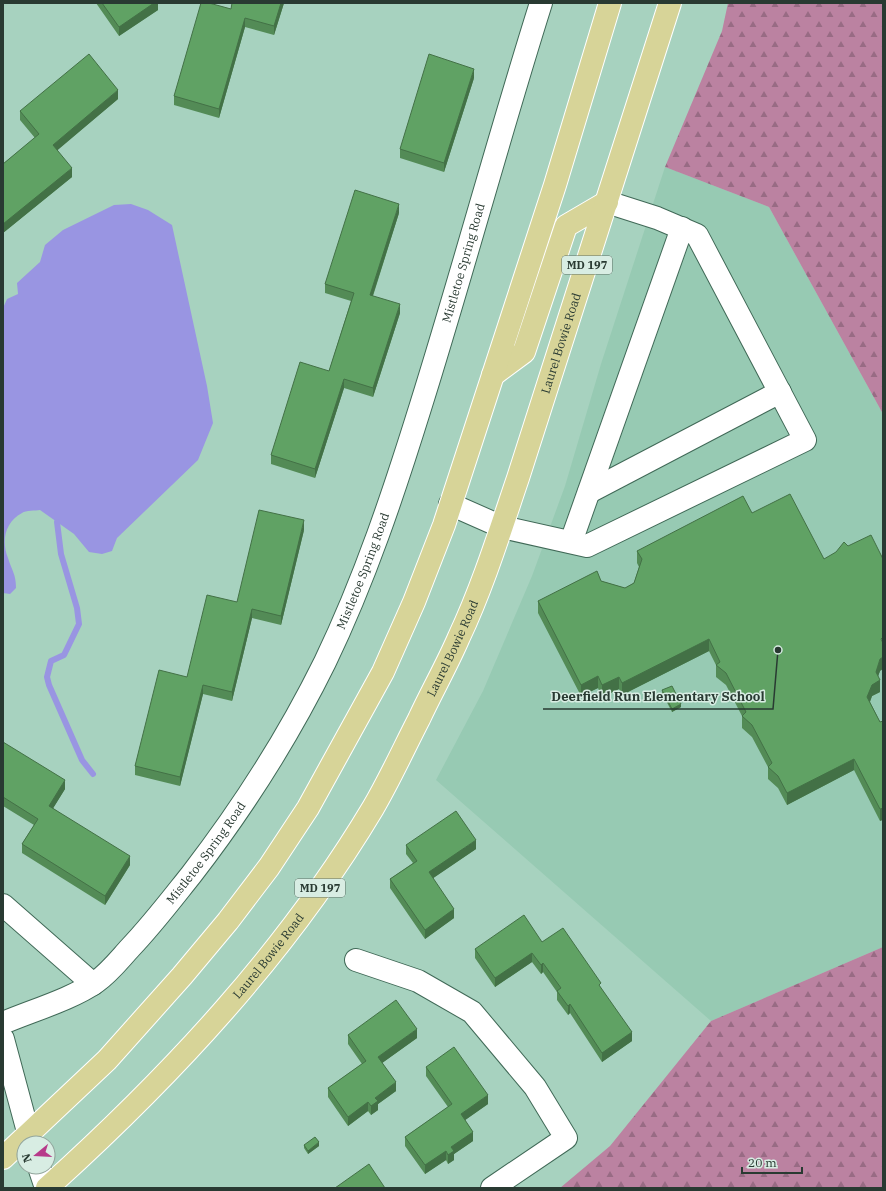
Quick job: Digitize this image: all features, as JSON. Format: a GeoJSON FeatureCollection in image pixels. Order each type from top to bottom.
{"type":"FeatureCollection","features":[{"type":"Feature","properties":{"kind":"main road"},"geometry":{"type":"LineString","coordinates":[[34,1135],[107,1060],[151,1012],[228,921],[269,867],[308,808],[383,672],[414,602],[450,504],[555,185],[610,3]]}},
{"type":"Feature","properties":{"kind":"main road","name":"Laurel Bowie Road"},"geometry":{"type":"LineString","coordinates":[[46,1188],[140,1101],[188,1051],[283,939],[329,875],[373,808],[392,773],[460,636],[502,527],[670,3]]}},
{"type":"Feature","properties":{"kind":"main road"},"geometry":{"type":"LineString","coordinates":[[493,375],[524,352],[566,226],[607,202]]}},
{"type":"Feature","properties":{"kind":"main road"},"geometry":{"type":"LineString","coordinates":[[3,1158],[16,1149]]}},
{"type":"Feature","properties":{"kind":"street","name":"Mistletoe Spring Road"},"geometry":{"type":"LineString","coordinates":[[3,1023],[74,995],[93,984],[113,967],[151,926],[225,831],[298,713],[327,656],[379,534],[448,320],[509,104],[540,3]]}},
{"type":"Feature","properties":{"kind":"street"},"geometry":{"type":"LineString","coordinates":[[450,504],[502,527],[587,546],[805,440],[697,235],[657,218],[607,202]]}},
{"type":"Feature","properties":{"kind":"street"},"geometry":{"type":"LineString","coordinates":[[571,542],[682,228]]}},
{"type":"Feature","properties":{"kind":"street"},"geometry":{"type":"LineString","coordinates":[[589,492],[780,392]]}},
{"type":"Feature","properties":{"kind":"street"},"geometry":{"type":"LineString","coordinates":[[3,905],[93,984]]}},
{"type":"Feature","properties":{"kind":"street"},"geometry":{"type":"LineString","coordinates":[[356,960],[418,981],[472,1012],[534,1087],[566,1138],[494,1187]]}},
{"type":"Feature","properties":{"kind":"street"},"geometry":{"type":"LineString","coordinates":[[3,1039],[29,1135]]}},
{"type":"Feature","properties":{"kind":"street"},"geometry":{"type":"LineString","coordinates":[[42,1175],[46,1188]]}},
{"type":"Feature","properties":{"kind":"shaded area"},"geometry":{"type":"Polygon","coordinates":[[[665,167],[769,207],[883,414],[883,947],[711,1021],[436,780],[483,691],[532,576],[565,486],[601,364],[665,167]]]}},
{"type":"Feature","properties":{"kind":"shaded area"},"geometry":{"type":"Polygon","coordinates":[[[131,204],[148,210],[172,225],[207,386],[213,423],[198,460],[117,538],[112,551],[102,554],[89,552],[74,534],[40,510],[26,511],[16,517],[6,532],[5,545],[15,576],[16,588],[10,594],[3,593],[3,308],[7,299],[18,294],[17,283],[40,262],[45,245],[63,230],[114,205],[131,204]]]}},
{"type":"Feature","properties":{"kind":"green space"},"geometry":{"type":"Polygon","coordinates":[[[728,3],[883,3],[883,414],[769,207],[665,167],[722,31],[728,3]]]}},
{"type":"Feature","properties":{"kind":"green space"},"geometry":{"type":"Polygon","coordinates":[[[883,947],[883,1188],[560,1188],[610,1146],[711,1021],[883,947]]]}},
{"type":"Feature","properties":{"kind":"building"},"geometry":{"type":"Polygon","coordinates":[[[102,3],[154,3],[119,27],[102,3]]]}},
{"type":"Feature","properties":{"kind":"building"},"geometry":{"type":"Polygon","coordinates":[[[201,3],[209,3],[231,9],[232,3],[281,3],[274,26],[245,18],[219,109],[174,96],[201,3]]]}},
{"type":"Feature","properties":{"kind":"building"},"geometry":{"type":"Polygon","coordinates":[[[89,54],[118,90],[53,145],[72,168],[3,224],[3,164],[39,134],[20,111],[89,54]]]}},
{"type":"Feature","properties":{"kind":"building"},"geometry":{"type":"Polygon","coordinates":[[[429,54],[474,69],[444,163],[400,149],[429,54]]]}},
{"type":"Feature","properties":{"kind":"building"},"geometry":{"type":"Polygon","coordinates":[[[355,190],[399,204],[370,295],[400,304],[373,388],[344,379],[315,469],[271,455],[300,362],[329,371],[354,293],[325,284],[355,190]]]}},
{"type":"Feature","properties":{"kind":"building"},"geometry":{"type":"Polygon","coordinates":[[[790,494],[824,559],[836,552],[844,542],[848,546],[871,535],[883,559],[883,637],[881,639],[883,643],[883,657],[880,659],[876,672],[880,680],[872,685],[867,697],[880,722],[883,721],[883,808],[880,809],[854,759],[787,793],[778,776],[768,767],[772,763],[752,725],[742,716],[746,712],[726,673],[716,665],[720,662],[709,639],[622,683],[619,677],[602,685],[598,676],[581,685],[538,601],[597,571],[601,581],[625,588],[634,583],[642,559],[637,551],[743,496],[752,513],[790,494]]]}},
{"type":"Feature","properties":{"kind":"building"},"geometry":{"type":"Polygon","coordinates":[[[259,510],[304,520],[281,616],[252,609],[232,692],[203,685],[180,777],[135,766],[159,670],[187,677],[207,595],[237,602],[259,510]]]}},
{"type":"Feature","properties":{"kind":"building"},"geometry":{"type":"Polygon","coordinates":[[[672,686],[681,704],[672,709],[662,690],[672,686]]]}},
{"type":"Feature","properties":{"kind":"building"},"geometry":{"type":"Polygon","coordinates":[[[3,742],[65,780],[49,806],[130,856],[105,896],[22,844],[38,819],[3,797],[3,742]]]}},
{"type":"Feature","properties":{"kind":"building"},"geometry":{"type":"Polygon","coordinates":[[[456,811],[476,840],[429,872],[454,909],[425,930],[390,879],[417,861],[406,845],[456,811]]]}},
{"type":"Feature","properties":{"kind":"building"},"geometry":{"type":"Polygon","coordinates":[[[524,915],[542,942],[563,928],[601,983],[599,985],[632,1032],[602,1053],[570,1004],[568,1006],[557,991],[561,988],[543,963],[541,965],[532,953],[495,978],[475,949],[524,915]]]}},
{"type":"Feature","properties":{"kind":"building"},"geometry":{"type":"Polygon","coordinates":[[[396,1000],[417,1029],[378,1057],[396,1082],[375,1098],[378,1101],[371,1106],[368,1102],[348,1117],[328,1088],[366,1061],[348,1035],[396,1000]]]}},
{"type":"Feature","properties":{"kind":"building"},"geometry":{"type":"Polygon","coordinates":[[[454,1047],[488,1095],[461,1114],[473,1132],[451,1147],[454,1151],[448,1155],[446,1151],[425,1165],[405,1137],[452,1104],[426,1067],[454,1047]]]}},
{"type":"Feature","properties":{"kind":"building"},"geometry":{"type":"Polygon","coordinates":[[[315,1137],[319,1142],[308,1151],[304,1145],[315,1137]]]}},
{"type":"Feature","properties":{"kind":"building"},"geometry":{"type":"Polygon","coordinates":[[[369,1164],[385,1188],[335,1188],[369,1164]]]}},
{"type":"Feature","properties":{"kind":"waterway"},"geometry":{"type":"LineString","coordinates":[[57,522],[61,554],[77,608],[79,624],[64,655],[51,661],[47,677],[49,685],[82,760],[93,774]]}},
{"type":"Feature","properties":{"kind":"place","name":"Deerfield Run Elementary School"},"geometry":{"type":"Point","coordinates":[778,650]}}]}
